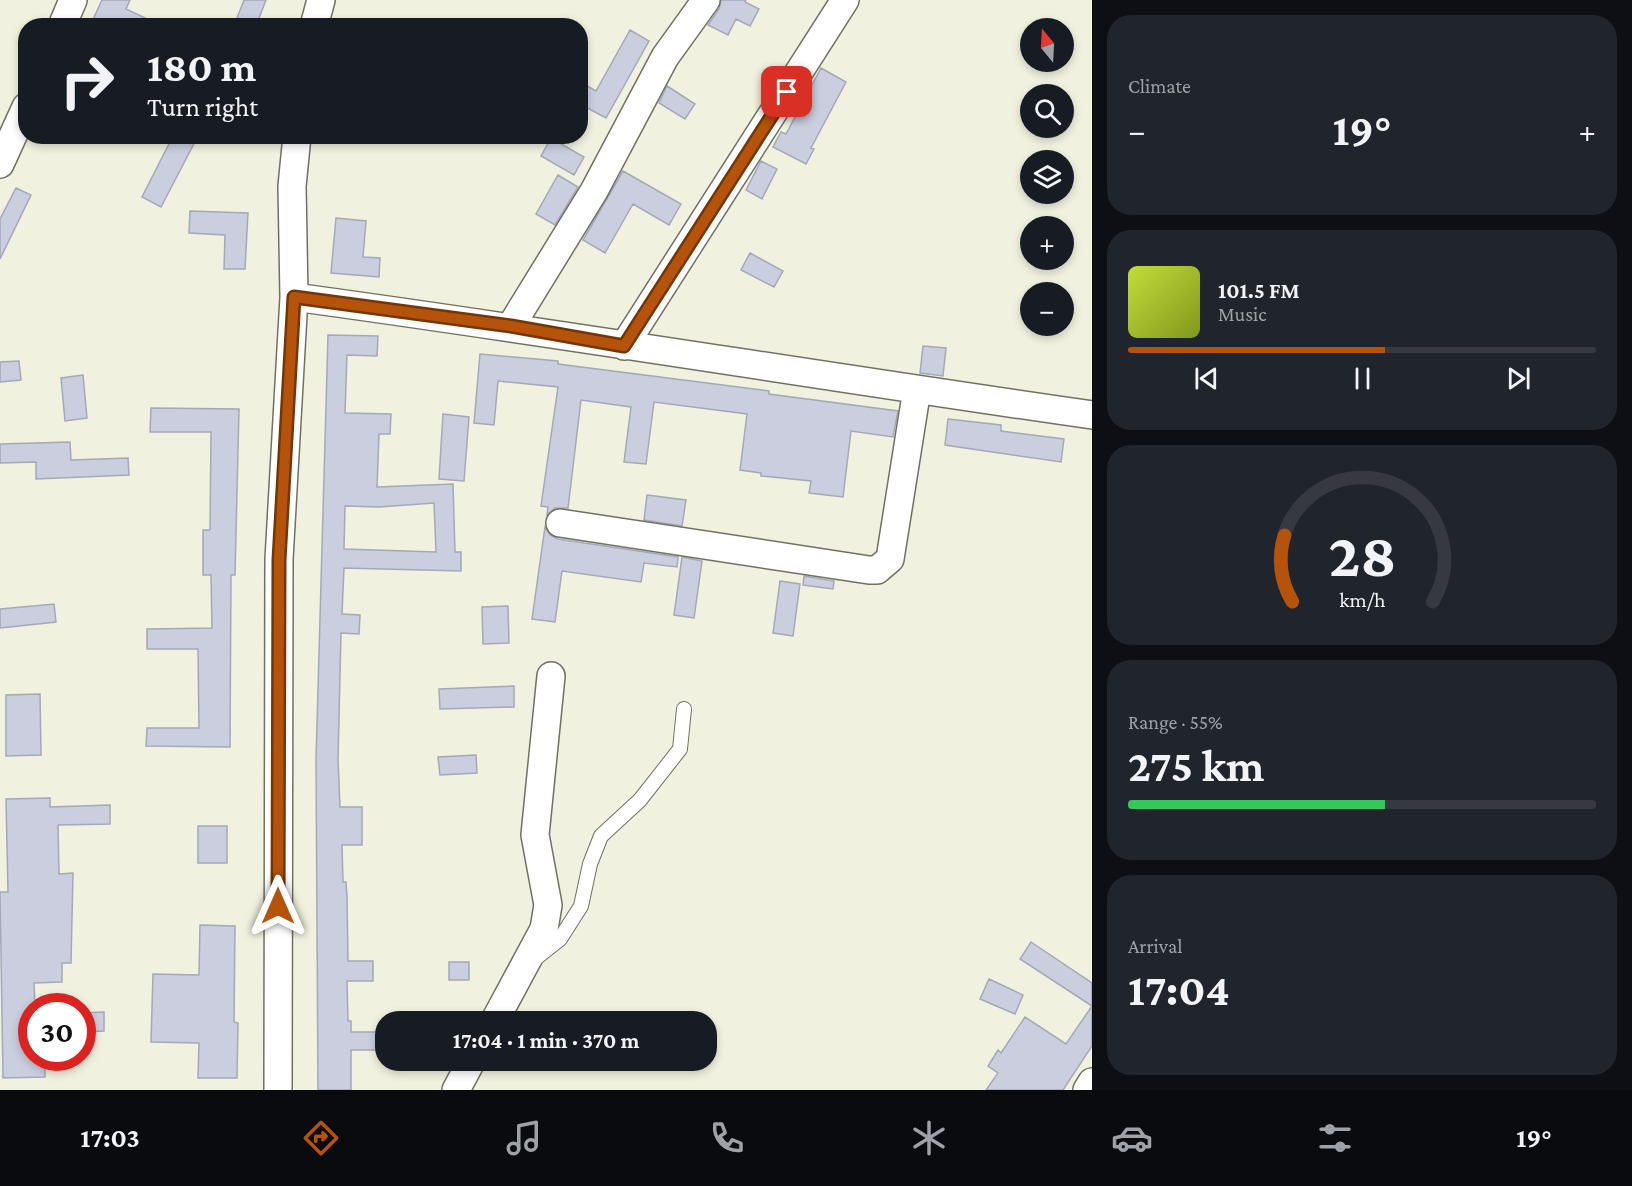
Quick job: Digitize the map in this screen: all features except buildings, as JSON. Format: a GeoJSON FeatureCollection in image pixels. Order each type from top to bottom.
{"type":"FeatureCollection","features":[{"type":"Feature","properties":{"kind":"street"},"geometry":{"type":"LineString","coordinates":[[65,18],[73,0]]}},
{"type":"Feature","properties":{"kind":"street"},"geometry":{"type":"LineString","coordinates":[[317,18],[321,0]]}},
{"type":"Feature","properties":{"kind":"street"},"geometry":{"type":"LineString","coordinates":[[511,326],[594,191],[666,57],[706,0]]}},
{"type":"Feature","properties":{"kind":"street"},"geometry":{"type":"LineString","coordinates":[[624,346],[845,0]]}},
{"type":"Feature","properties":{"kind":"street"},"geometry":{"type":"LineString","coordinates":[[0,164],[18,125]]}},
{"type":"Feature","properties":{"kind":"street"},"geometry":{"type":"LineString","coordinates":[[278,1090],[279,560],[294,297],[292,186],[296,144]]}},
{"type":"Feature","properties":{"kind":"street"},"geometry":{"type":"LineString","coordinates":[[294,297],[511,326],[624,346],[1092,415]]}},
{"type":"Feature","properties":{"kind":"street"},"geometry":{"type":"LineString","coordinates":[[560,523],[878,570],[890,559],[917,389]]}},
{"type":"Feature","properties":{"kind":"street"},"geometry":{"type":"LineString","coordinates":[[500,1011],[544,929],[548,917],[546,885],[535,835],[550,676]]}},
{"type":"Feature","properties":{"kind":"street"},"geometry":{"type":"LineString","coordinates":[[456,1090],[466,1071]]}},
{"type":"Feature","properties":{"kind":"street"},"geometry":{"type":"LineString","coordinates":[[1087,1090],[1092,1082]]}},
{"type":"Feature","properties":{"kind":"lane"},"geometry":{"type":"LineString","coordinates":[[526,964],[560,939],[580,906],[590,864],[601,836],[640,800],[680,749],[684,709]]}},
{"type":"Feature","properties":{"kind":"route"},"geometry":{"type":"LineString","coordinates":[[278,906],[279,560],[294,297],[511,326],[624,346],[787,92]]}}]}
